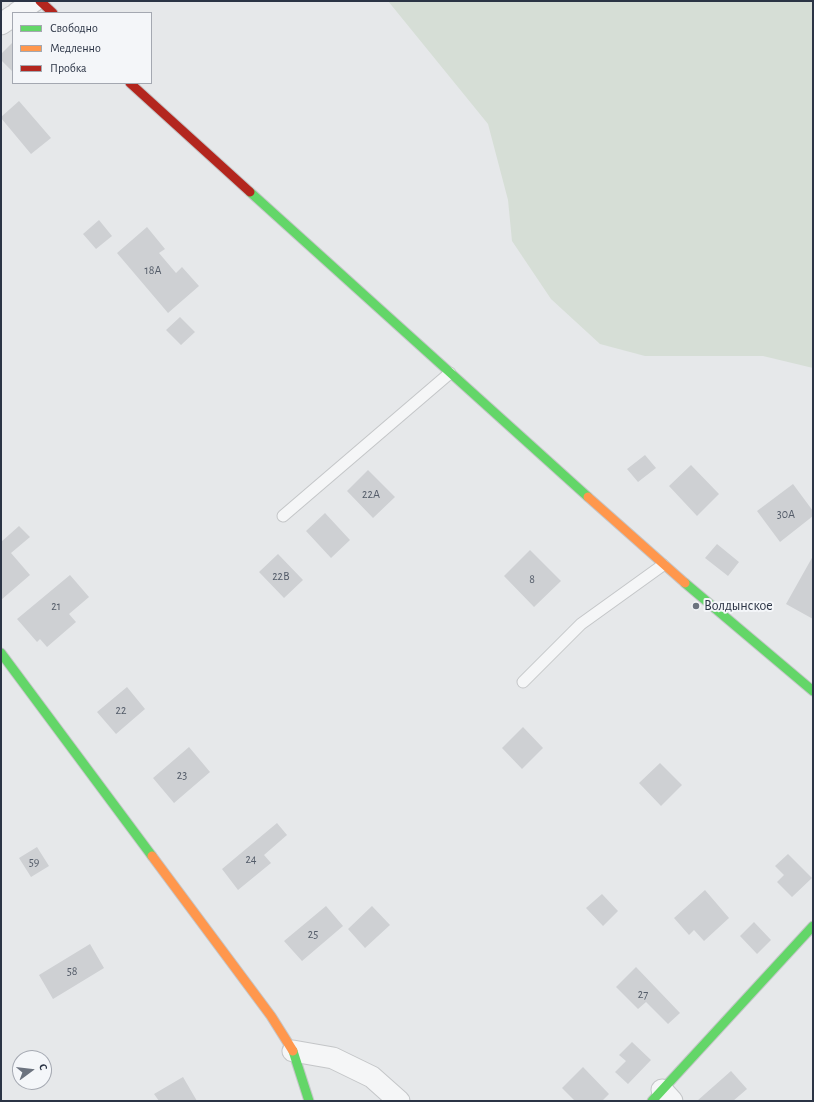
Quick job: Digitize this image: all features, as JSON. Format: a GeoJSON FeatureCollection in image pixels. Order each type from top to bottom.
{"type":"FeatureCollection","features":[{"type":"Feature","properties":{"kind":"street"},"geometry":{"type":"LineString","coordinates":[[18,12],[34,1]]}},
{"type":"Feature","properties":{"kind":"street"},"geometry":{"type":"LineString","coordinates":[[40,1],[52,12]]}},
{"type":"Feature","properties":{"kind":"street"},"geometry":{"type":"LineString","coordinates":[[1,24],[12,17]]}},
{"type":"Feature","properties":{"kind":"street"},"geometry":{"type":"LineString","coordinates":[[131,84],[663,564],[813,691]]}},
{"type":"Feature","properties":{"kind":"street"},"geometry":{"type":"LineString","coordinates":[[1,653],[271,1016],[293,1051],[309,1101]]}},
{"type":"Feature","properties":{"kind":"street"},"geometry":{"type":"LineString","coordinates":[[662,1097],[813,926]]}},
{"type":"Feature","properties":{"kind":"street"},"geometry":{"type":"LineString","coordinates":[[293,1051],[333,1058],[372,1077],[399,1101]]}},
{"type":"Feature","properties":{"kind":"lane"},"geometry":{"type":"LineString","coordinates":[[282,516],[450,373]]}},
{"type":"Feature","properties":{"kind":"lane"},"geometry":{"type":"LineString","coordinates":[[523,682],[581,624],[663,564]]}},
{"type":"Feature","properties":{"kind":"shaded area"},"geometry":{"type":"Polygon","coordinates":[[[388,1],[813,1],[813,368],[763,356],[645,356],[600,344],[551,299],[512,241],[508,200],[488,124],[388,1]]]}},
{"type":"Feature","properties":{"kind":"building"},"geometry":{"type":"Polygon","coordinates":[[[12,43],[12,71],[1,60],[1,54],[12,43]]]}},
{"type":"Feature","properties":{"kind":"building"},"geometry":{"type":"Polygon","coordinates":[[[19,101],[51,138],[31,154],[1,118],[19,101]]]}},
{"type":"Feature","properties":{"kind":"building"},"geometry":{"type":"Polygon","coordinates":[[[99,220],[112,236],[96,249],[83,234],[99,220]]]}},
{"type":"Feature","properties":{"kind":"building"},"geometry":{"type":"Polygon","coordinates":[[[147,227],[165,249],[159,253],[176,273],[182,267],[199,286],[168,313],[117,253],[147,227]]]}},
{"type":"Feature","properties":{"kind":"building"},"geometry":{"type":"Polygon","coordinates":[[[180,317],[195,332],[181,345],[166,330],[180,317]]]}},
{"type":"Feature","properties":{"kind":"building"},"geometry":{"type":"Polygon","coordinates":[[[645,455],[656,468],[638,482],[627,469],[645,455]]]}},
{"type":"Feature","properties":{"kind":"building"},"geometry":{"type":"Polygon","coordinates":[[[691,465],[719,494],[697,516],[669,486],[691,465]]]}},
{"type":"Feature","properties":{"kind":"building"},"geometry":{"type":"Polygon","coordinates":[[[368,470],[395,497],[373,518],[347,491],[368,470]]]}},
{"type":"Feature","properties":{"kind":"building"},"geometry":{"type":"Polygon","coordinates":[[[793,484],[813,511],[813,516],[780,542],[757,511],[793,484]]]}},
{"type":"Feature","properties":{"kind":"building"},"geometry":{"type":"Polygon","coordinates":[[[325,513],[350,540],[331,558],[306,531],[325,513]]]}},
{"type":"Feature","properties":{"kind":"building"},"geometry":{"type":"Polygon","coordinates":[[[19,526],[30,537],[11,553],[30,575],[1,600],[1,542],[19,526]]]}},
{"type":"Feature","properties":{"kind":"building"},"geometry":{"type":"Polygon","coordinates":[[[717,544],[739,562],[728,576],[705,558],[717,544]]]}},
{"type":"Feature","properties":{"kind":"building"},"geometry":{"type":"Polygon","coordinates":[[[530,550],[561,581],[534,607],[504,576],[530,550]]]}},
{"type":"Feature","properties":{"kind":"building"},"geometry":{"type":"Polygon","coordinates":[[[278,554],[303,580],[284,598],[259,572],[278,554]]]}},
{"type":"Feature","properties":{"kind":"building"},"geometry":{"type":"Polygon","coordinates":[[[813,556],[813,619],[786,604],[813,556]]]}},
{"type":"Feature","properties":{"kind":"building"},"geometry":{"type":"Polygon","coordinates":[[[70,575],[89,597],[69,614],[76,622],[47,647],[40,639],[37,642],[17,619],[70,575]]]}},
{"type":"Feature","properties":{"kind":"building"},"geometry":{"type":"Polygon","coordinates":[[[127,687],[145,709],[116,734],[97,712],[127,687]]]}},
{"type":"Feature","properties":{"kind":"building"},"geometry":{"type":"Polygon","coordinates":[[[523,727],[543,748],[522,769],[502,748],[523,727]]]}},
{"type":"Feature","properties":{"kind":"building"},"geometry":{"type":"Polygon","coordinates":[[[189,747],[210,772],[174,803],[153,778],[189,747]]]}},
{"type":"Feature","properties":{"kind":"building"},"geometry":{"type":"Polygon","coordinates":[[[660,763],[682,785],[661,806],[639,783],[660,763]]]}},
{"type":"Feature","properties":{"kind":"building"},"geometry":{"type":"Polygon","coordinates":[[[277,823],[287,835],[264,855],[271,863],[238,890],[222,869],[277,823]]]}},
{"type":"Feature","properties":{"kind":"building"},"geometry":{"type":"Polygon","coordinates":[[[37,847],[49,866],[31,877],[19,858],[37,847]]]}},
{"type":"Feature","properties":{"kind":"building"},"geometry":{"type":"Polygon","coordinates":[[[788,854],[812,878],[792,897],[777,882],[784,875],[775,866],[788,854]]]}},
{"type":"Feature","properties":{"kind":"building"},"geometry":{"type":"Polygon","coordinates":[[[705,890],[729,918],[704,941],[694,930],[689,935],[674,918],[705,890]]]}},
{"type":"Feature","properties":{"kind":"building"},"geometry":{"type":"Polygon","coordinates":[[[602,894],[618,911],[603,926],[586,908],[602,894]]]}},
{"type":"Feature","properties":{"kind":"building"},"geometry":{"type":"Polygon","coordinates":[[[326,906],[343,926],[302,961],[284,941],[326,906]]]}},
{"type":"Feature","properties":{"kind":"building"},"geometry":{"type":"Polygon","coordinates":[[[372,906],[390,925],[365,948],[348,929],[372,906]]]}},
{"type":"Feature","properties":{"kind":"building"},"geometry":{"type":"Polygon","coordinates":[[[754,922],[771,940],[757,954],[740,936],[754,922]]]}},
{"type":"Feature","properties":{"kind":"building"},"geometry":{"type":"Polygon","coordinates":[[[90,944],[104,968],[53,999],[39,975],[90,944]]]}},
{"type":"Feature","properties":{"kind":"building"},"geometry":{"type":"Polygon","coordinates":[[[636,967],[680,1013],[668,1024],[646,1002],[638,1009],[616,987],[636,967]]]}},
{"type":"Feature","properties":{"kind":"building"},"geometry":{"type":"Polygon","coordinates":[[[632,1042],[651,1060],[628,1084],[615,1072],[626,1061],[619,1055],[632,1042]]]}},
{"type":"Feature","properties":{"kind":"building"},"geometry":{"type":"Polygon","coordinates":[[[583,1067],[609,1094],[602,1101],[575,1101],[562,1088],[583,1067]]]}},
{"type":"Feature","properties":{"kind":"building"},"geometry":{"type":"Polygon","coordinates":[[[731,1071],[747,1089],[733,1101],[697,1101],[731,1071]]]}},
{"type":"Feature","properties":{"kind":"building"},"geometry":{"type":"Polygon","coordinates":[[[183,1077],[197,1101],[159,1101],[154,1094],[183,1077]]]}},
{"type":"Feature","properties":{"kind":"traffic: fast"},"geometry":{"type":"LineString","coordinates":[[250,192],[588,497]]}},
{"type":"Feature","properties":{"kind":"traffic: fast"},"geometry":{"type":"LineString","coordinates":[[685,583],[813,691]]}},
{"type":"Feature","properties":{"kind":"traffic: fast"},"geometry":{"type":"LineString","coordinates":[[1,653],[152,856]]}},
{"type":"Feature","properties":{"kind":"traffic: fast"},"geometry":{"type":"LineString","coordinates":[[652,1101],[813,926]]}},
{"type":"Feature","properties":{"kind":"traffic: fast"},"geometry":{"type":"LineString","coordinates":[[293,1051],[309,1101]]}},
{"type":"Feature","properties":{"kind":"traffic: slow"},"geometry":{"type":"LineString","coordinates":[[588,497],[685,583]]}},
{"type":"Feature","properties":{"kind":"traffic: slow"},"geometry":{"type":"LineString","coordinates":[[152,856],[271,1016],[293,1051]]}},
{"type":"Feature","properties":{"kind":"traffic: jam"},"geometry":{"type":"LineString","coordinates":[[40,1],[52,12]]}},
{"type":"Feature","properties":{"kind":"traffic: jam"},"geometry":{"type":"LineString","coordinates":[[131,84],[250,192]]}},
{"type":"Feature","properties":{"kind":"place","name":"Волдынское"},"geometry":{"type":"Point","coordinates":[696,606]}}]}
